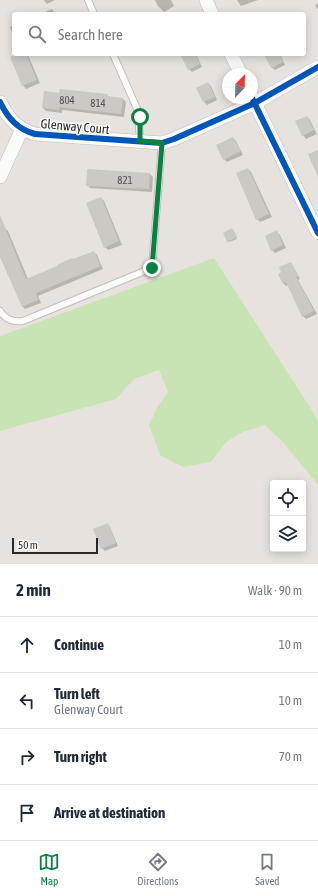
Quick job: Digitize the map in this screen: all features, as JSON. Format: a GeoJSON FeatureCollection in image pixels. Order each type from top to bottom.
{"type":"FeatureCollection","features":[{"type":"Feature","properties":{"kind":"street"},"geometry":{"type":"LineString","coordinates":[[206,0],[211,12]]}},
{"type":"Feature","properties":{"kind":"street"},"geometry":{"type":"LineString","coordinates":[[232,56],[238,68]]}},
{"type":"Feature","properties":{"kind":"street"},"geometry":{"type":"LineString","coordinates":[[258,97],[318,67]]}},
{"type":"Feature","properties":{"kind":"street","name":"Glenway Court"},"geometry":{"type":"LineString","coordinates":[[0,102],[8,117],[22,129],[43,135],[162,143]]}},
{"type":"Feature","properties":{"kind":"street"},"geometry":{"type":"LineString","coordinates":[[162,143],[174,139],[245,104]]}},
{"type":"Feature","properties":{"kind":"street"},"geometry":{"type":"LineString","coordinates":[[255,104],[318,233]]}},
{"type":"Feature","properties":{"kind":"street","name":"Glenway Court"},"geometry":{"type":"LineString","coordinates":[[0,177],[22,129]]}},
{"type":"Feature","properties":{"kind":"lane"},"geometry":{"type":"LineString","coordinates":[[88,0],[93,12]]}},
{"type":"Feature","properties":{"kind":"lane"},"geometry":{"type":"LineString","coordinates":[[114,56],[138,111],[140,141]]}},
{"type":"Feature","properties":{"kind":"lane"},"geometry":{"type":"LineString","coordinates":[[0,312],[11,321],[23,321],[152,268],[162,143]]}},
{"type":"Feature","properties":{"kind":"green space"},"geometry":{"type":"Polygon","coordinates":[[[214,258],[318,420],[318,485],[283,442],[265,425],[243,432],[226,442],[211,462],[183,467],[160,455],[149,425],[158,406],[168,392],[159,370],[134,379],[116,399],[0,431],[0,336],[214,258]]]}},
{"type":"Feature","properties":{"kind":"building"},"geometry":{"type":"Polygon","coordinates":[[[27,56],[37,80],[22,86],[10,57],[27,56]]]}},
{"type":"Feature","properties":{"kind":"building"},"geometry":{"type":"Polygon","coordinates":[[[181,56],[196,56],[200,64],[188,70],[181,56]]]}},
{"type":"Feature","properties":{"kind":"building"},"geometry":{"type":"Polygon","coordinates":[[[265,56],[280,56],[283,62],[271,68],[265,56]]]}},
{"type":"Feature","properties":{"kind":"building"},"geometry":{"type":"Polygon","coordinates":[[[208,82],[215,97],[203,102],[196,88],[208,82]]]}},
{"type":"Feature","properties":{"kind":"building"},"geometry":{"type":"Polygon","coordinates":[[[60,89],[108,94],[107,96],[123,98],[121,114],[59,107],[59,110],[42,108],[44,91],[59,93],[60,89]]]}},
{"type":"Feature","properties":{"kind":"building"},"geometry":{"type":"Polygon","coordinates":[[[307,116],[314,130],[302,136],[295,121],[307,116]]]}},
{"type":"Feature","properties":{"kind":"building"},"geometry":{"type":"Polygon","coordinates":[[[233,137],[241,151],[223,160],[216,145],[233,137]]]}},
{"type":"Feature","properties":{"kind":"building"},"geometry":{"type":"Polygon","coordinates":[[[318,150],[318,177],[308,154],[318,150]]]}},
{"type":"Feature","properties":{"kind":"building"},"geometry":{"type":"Polygon","coordinates":[[[248,168],[269,214],[256,220],[236,173],[248,168]]]}},
{"type":"Feature","properties":{"kind":"building"},"geometry":{"type":"Polygon","coordinates":[[[87,169],[150,173],[149,189],[86,186],[87,169]]]}},
{"type":"Feature","properties":{"kind":"building"},"geometry":{"type":"Polygon","coordinates":[[[101,197],[119,241],[104,248],[86,203],[101,197]]]}},
{"type":"Feature","properties":{"kind":"building"},"geometry":{"type":"Polygon","coordinates":[[[0,215],[26,279],[57,266],[67,260],[94,251],[101,266],[36,293],[38,300],[22,307],[0,257],[0,215]]]}},
{"type":"Feature","properties":{"kind":"building"},"geometry":{"type":"Polygon","coordinates":[[[232,228],[237,237],[227,242],[223,233],[232,228]]]}},
{"type":"Feature","properties":{"kind":"building"},"geometry":{"type":"Polygon","coordinates":[[[277,230],[283,245],[271,251],[265,236],[277,230]]]}},
{"type":"Feature","properties":{"kind":"building"},"geometry":{"type":"Polygon","coordinates":[[[291,262],[298,276],[296,277],[314,311],[302,317],[286,282],[282,283],[278,274],[281,272],[279,267],[291,262]]]}},
{"type":"Feature","properties":{"kind":"building"},"geometry":{"type":"Polygon","coordinates":[[[108,523],[116,543],[101,549],[93,529],[108,523]]]}},
{"type":"Feature","properties":{"kind":"cycle path"},"geometry":{"type":"LineString","coordinates":[[0,102],[6,113],[18,126],[35,134],[162,143],[255,103],[318,67]]}},
{"type":"Feature","properties":{"kind":"cycle path"},"geometry":{"type":"LineString","coordinates":[[255,104],[318,233]]}},
{"type":"Feature","properties":{"kind":"route"},"geometry":{"type":"LineString","coordinates":[[140,117],[140,141],[162,143],[152,268]]}}]}
